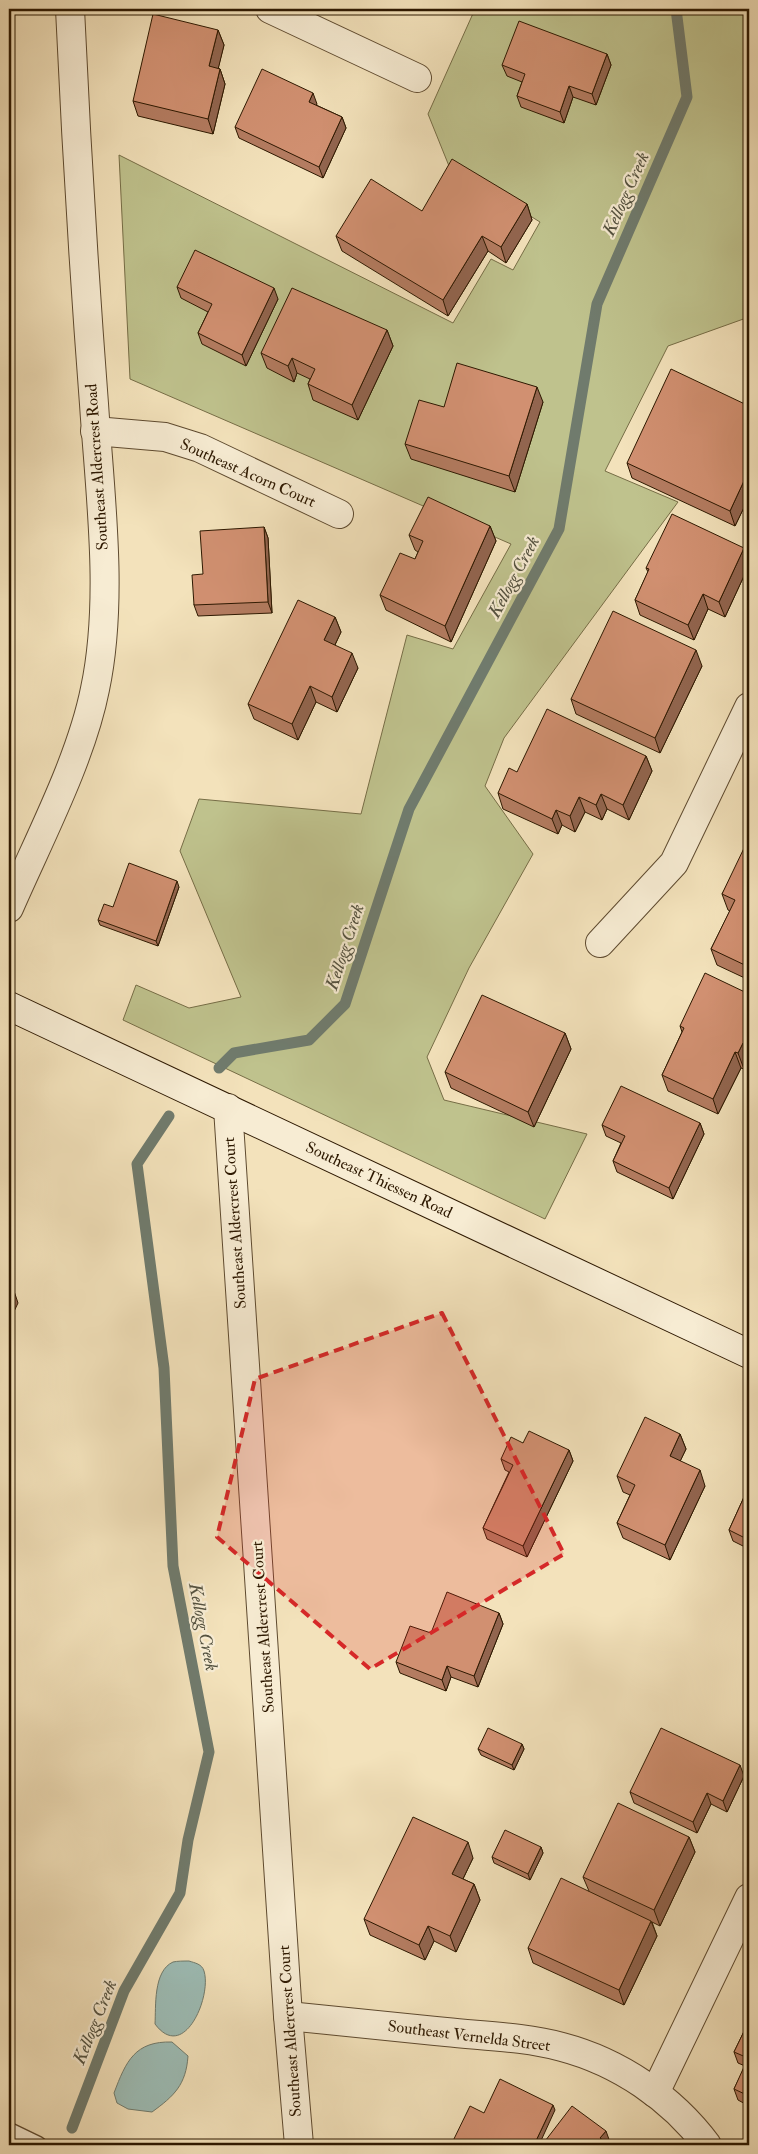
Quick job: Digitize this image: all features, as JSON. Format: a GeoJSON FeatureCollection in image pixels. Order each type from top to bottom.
{"type":"FeatureCollection","features":[{"type":"Feature","properties":{"kind":"street","name":"Southeast Aldercrest Road"},"geometry":{"type":"LineString","coordinates":[[9,908],[61,788],[86,724],[95,690],[104,616],[102,542],[77,166],[70,9]]}},
{"type":"Feature","properties":{"kind":"street"},"geometry":{"type":"LineString","coordinates":[[270,9],[417,78]]}},
{"type":"Feature","properties":{"kind":"street","name":"Southeast Acorn Court"},"geometry":{"type":"LineString","coordinates":[[95,431],[164,437],[200,448],[339,514]]}},
{"type":"Feature","properties":{"kind":"street"},"geometry":{"type":"LineString","coordinates":[[600,943],[674,863],[749,707]]}},
{"type":"Feature","properties":{"kind":"street","name":"Southeast Thiessen Road"},"geometry":{"type":"LineString","coordinates":[[9,1006],[749,1354]]}},
{"type":"Feature","properties":{"kind":"street","name":"Southeast Aldercrest Court"},"geometry":{"type":"LineString","coordinates":[[228,1108],[288,2016],[299,2145]]}},
{"type":"Feature","properties":{"kind":"street"},"geometry":{"type":"LineString","coordinates":[[655,2093],[749,1898]]}},
{"type":"Feature","properties":{"kind":"street","name":"Southeast Vernelda Street"},"geometry":{"type":"LineString","coordinates":[[288,2016],[519,2039],[562,2047],[601,2060],[632,2076],[672,2106],[707,2145]]}},
{"type":"Feature","properties":{"kind":"lane"},"geometry":{"type":"LineString","coordinates":[[9,2131],[38,2145]]}},
{"type":"Feature","properties":{"kind":"highlighted area"},"geometry":{"type":"Polygon","coordinates":[[[442,1313],[564,1554],[370,1669],[217,1537],[255,1379],[442,1313]]]}},
{"type":"Feature","properties":{"kind":"green space"},"geometry":{"type":"Polygon","coordinates":[[[475,9],[749,9],[749,317],[668,346],[605,471],[678,502],[504,738],[485,786],[533,854],[469,968],[427,1057],[444,1100],[587,1134],[545,1219],[123,1020],[136,985],[189,1008],[241,997],[180,851],[199,799],[361,814],[407,635],[453,649],[511,544],[130,379],[119,155],[453,323],[491,259],[513,270],[540,222],[449,166],[428,114],[475,9]]]}},
{"type":"Feature","properties":{"kind":"water"},"geometry":{"type":"Polygon","coordinates":[[[189,1961],[200,1965],[204,1971],[204,1995],[200,2009],[193,2022],[185,2031],[176,2036],[166,2034],[155,2024],[159,1981],[162,1973],[173,1962],[189,1961]]]}},
{"type":"Feature","properties":{"kind":"water"},"geometry":{"type":"Polygon","coordinates":[[[172,2042],[188,2056],[185,2075],[173,2095],[152,2112],[128,2109],[117,2103],[114,2093],[123,2071],[134,2055],[149,2045],[172,2042]]]}},
{"type":"Feature","properties":{"kind":"building"},"geometry":{"type":"Polygon","coordinates":[[[153,14],[218,30],[209,66],[220,69],[208,119],[133,101],[153,14]]]}},
{"type":"Feature","properties":{"kind":"building"},"geometry":{"type":"Polygon","coordinates":[[[519,21],[607,54],[592,94],[569,86],[560,112],[517,96],[525,74],[502,65],[519,21]]]}},
{"type":"Feature","properties":{"kind":"building"},"geometry":{"type":"Polygon","coordinates":[[[262,69],[313,93],[309,102],[342,117],[319,167],[235,127],[262,69]]]}},
{"type":"Feature","properties":{"kind":"building"},"geometry":{"type":"Polygon","coordinates":[[[452,159],[527,204],[501,247],[482,236],[443,300],[336,236],[371,179],[422,211],[452,159]]]}},
{"type":"Feature","properties":{"kind":"building"},"geometry":{"type":"Polygon","coordinates":[[[195,250],[274,288],[242,355],[198,333],[212,304],[177,287],[195,250]]]}},
{"type":"Feature","properties":{"kind":"building"},"geometry":{"type":"Polygon","coordinates":[[[292,288],[387,330],[352,405],[308,384],[315,369],[292,358],[288,366],[261,353],[292,288]]]}},
{"type":"Feature","properties":{"kind":"building"},"geometry":{"type":"Polygon","coordinates":[[[457,363],[537,387],[509,476],[405,444],[419,400],[444,407],[457,363]]]}},
{"type":"Feature","properties":{"kind":"building"},"geometry":{"type":"Polygon","coordinates":[[[671,369],[749,406],[749,470],[730,511],[627,463],[671,369]]]}},
{"type":"Feature","properties":{"kind":"building"},"geometry":{"type":"Polygon","coordinates":[[[428,497],[490,526],[445,626],[380,595],[400,553],[415,559],[423,541],[409,535],[428,497]]]}},
{"type":"Feature","properties":{"kind":"building"},"geometry":{"type":"Polygon","coordinates":[[[672,514],[744,548],[719,602],[703,594],[688,625],[635,600],[649,569],[646,568],[672,514]]]}},
{"type":"Feature","properties":{"kind":"building"},"geometry":{"type":"Polygon","coordinates":[[[264,527],[268,602],[194,605],[192,575],[203,574],[200,531],[264,527]]]}},
{"type":"Feature","properties":{"kind":"building"},"geometry":{"type":"Polygon","coordinates":[[[298,600],[335,617],[324,640],[352,653],[332,697],[310,686],[292,724],[248,704],[298,600]]]}},
{"type":"Feature","properties":{"kind":"building"},"geometry":{"type":"Polygon","coordinates":[[[613,611],[696,650],[655,738],[571,699],[613,611]]]}},
{"type":"Feature","properties":{"kind":"building"},"geometry":{"type":"Polygon","coordinates":[[[547,709],[646,756],[623,805],[601,794],[596,805],[579,797],[570,816],[556,810],[552,819],[498,793],[509,768],[517,772],[547,709]]]}},
{"type":"Feature","properties":{"kind":"building"},"geometry":{"type":"Polygon","coordinates":[[[746,844],[749,846],[749,967],[711,949],[735,900],[722,894],[746,844]]]}},
{"type":"Feature","properties":{"kind":"building"},"geometry":{"type":"Polygon","coordinates":[[[129,863],[177,881],[156,941],[98,920],[104,904],[113,907],[129,863]]]}},
{"type":"Feature","properties":{"kind":"building"},"geometry":{"type":"Polygon","coordinates":[[[705,973],[749,994],[749,1047],[743,1043],[738,1053],[735,1052],[713,1099],[662,1075],[684,1028],[680,1026],[705,973]]]}},
{"type":"Feature","properties":{"kind":"building"},"geometry":{"type":"Polygon","coordinates":[[[482,995],[565,1033],[528,1112],[445,1072],[482,995]]]}},
{"type":"Feature","properties":{"kind":"building"},"geometry":{"type":"Polygon","coordinates":[[[621,1086],[700,1123],[669,1188],[613,1161],[625,1136],[602,1125],[621,1086]]]}},
{"type":"Feature","properties":{"kind":"building"},"geometry":{"type":"Polygon","coordinates":[[[9,1289],[14,1291],[9,1302],[9,1289]]]}},
{"type":"Feature","properties":{"kind":"building"},"geometry":{"type":"Polygon","coordinates":[[[645,1417],[680,1434],[670,1456],[700,1470],[665,1545],[617,1523],[635,1485],[617,1476],[645,1417]]]}},
{"type":"Feature","properties":{"kind":"building"},"geometry":{"type":"Polygon","coordinates":[[[529,1431],[569,1450],[523,1546],[483,1528],[513,1465],[501,1459],[511,1437],[523,1443],[529,1431]]]}},
{"type":"Feature","properties":{"kind":"building"},"geometry":{"type":"Polygon","coordinates":[[[749,1486],[749,1540],[729,1530],[749,1486]]]}},
{"type":"Feature","properties":{"kind":"building"},"geometry":{"type":"Polygon","coordinates":[[[447,1592],[499,1613],[474,1676],[447,1666],[442,1680],[396,1662],[410,1626],[431,1633],[447,1592]]]}},
{"type":"Feature","properties":{"kind":"building"},"geometry":{"type":"Polygon","coordinates":[[[749,1701],[749,1713],[744,1711],[749,1701]]]}},
{"type":"Feature","properties":{"kind":"building"},"geometry":{"type":"Polygon","coordinates":[[[488,1728],[522,1744],[512,1765],[478,1749],[488,1728]]]}},
{"type":"Feature","properties":{"kind":"building"},"geometry":{"type":"Polygon","coordinates":[[[661,1728],[740,1765],[723,1801],[707,1793],[693,1822],[630,1792],[661,1728]]]}},
{"type":"Feature","properties":{"kind":"building"},"geometry":{"type":"Polygon","coordinates":[[[618,1803],[689,1837],[654,1910],[583,1877],[618,1803]]]}},
{"type":"Feature","properties":{"kind":"building"},"geometry":{"type":"Polygon","coordinates":[[[413,1817],[468,1842],[452,1874],[474,1884],[450,1936],[428,1926],[419,1945],[364,1919],[413,1817]]]}},
{"type":"Feature","properties":{"kind":"building"},"geometry":{"type":"Polygon","coordinates":[[[505,1830],[541,1847],[528,1874],[492,1857],[505,1830]]]}},
{"type":"Feature","properties":{"kind":"building"},"geometry":{"type":"Polygon","coordinates":[[[561,1878],[651,1921],[619,1990],[528,1948],[561,1878]]]}},
{"type":"Feature","properties":{"kind":"building"},"geometry":{"type":"Polygon","coordinates":[[[749,2021],[749,2096],[734,2089],[748,2058],[734,2052],[749,2021]]]}},
{"type":"Feature","properties":{"kind":"building"},"geometry":{"type":"Polygon","coordinates":[[[500,2079],[553,2105],[534,2145],[451,2145],[470,2106],[484,2113],[500,2079]]]}},
{"type":"Feature","properties":{"kind":"building"},"geometry":{"type":"Polygon","coordinates":[[[572,2106],[606,2131],[600,2138],[610,2145],[542,2145],[572,2106]]]}},
{"type":"Feature","properties":{"kind":"waterway","name":"Kellogg Creek"},"geometry":{"type":"LineString","coordinates":[[219,1068],[234,1053],[309,1040],[345,1004],[409,809],[559,529],[597,304],[687,97],[676,9]]}},
{"type":"Feature","properties":{"kind":"waterway","name":"Kellogg Creek"},"geometry":{"type":"LineString","coordinates":[[72,2128],[124,1991],[180,1893],[188,1840],[209,1752],[173,1566],[164,1368],[137,1164],[169,1116]]}}]}
